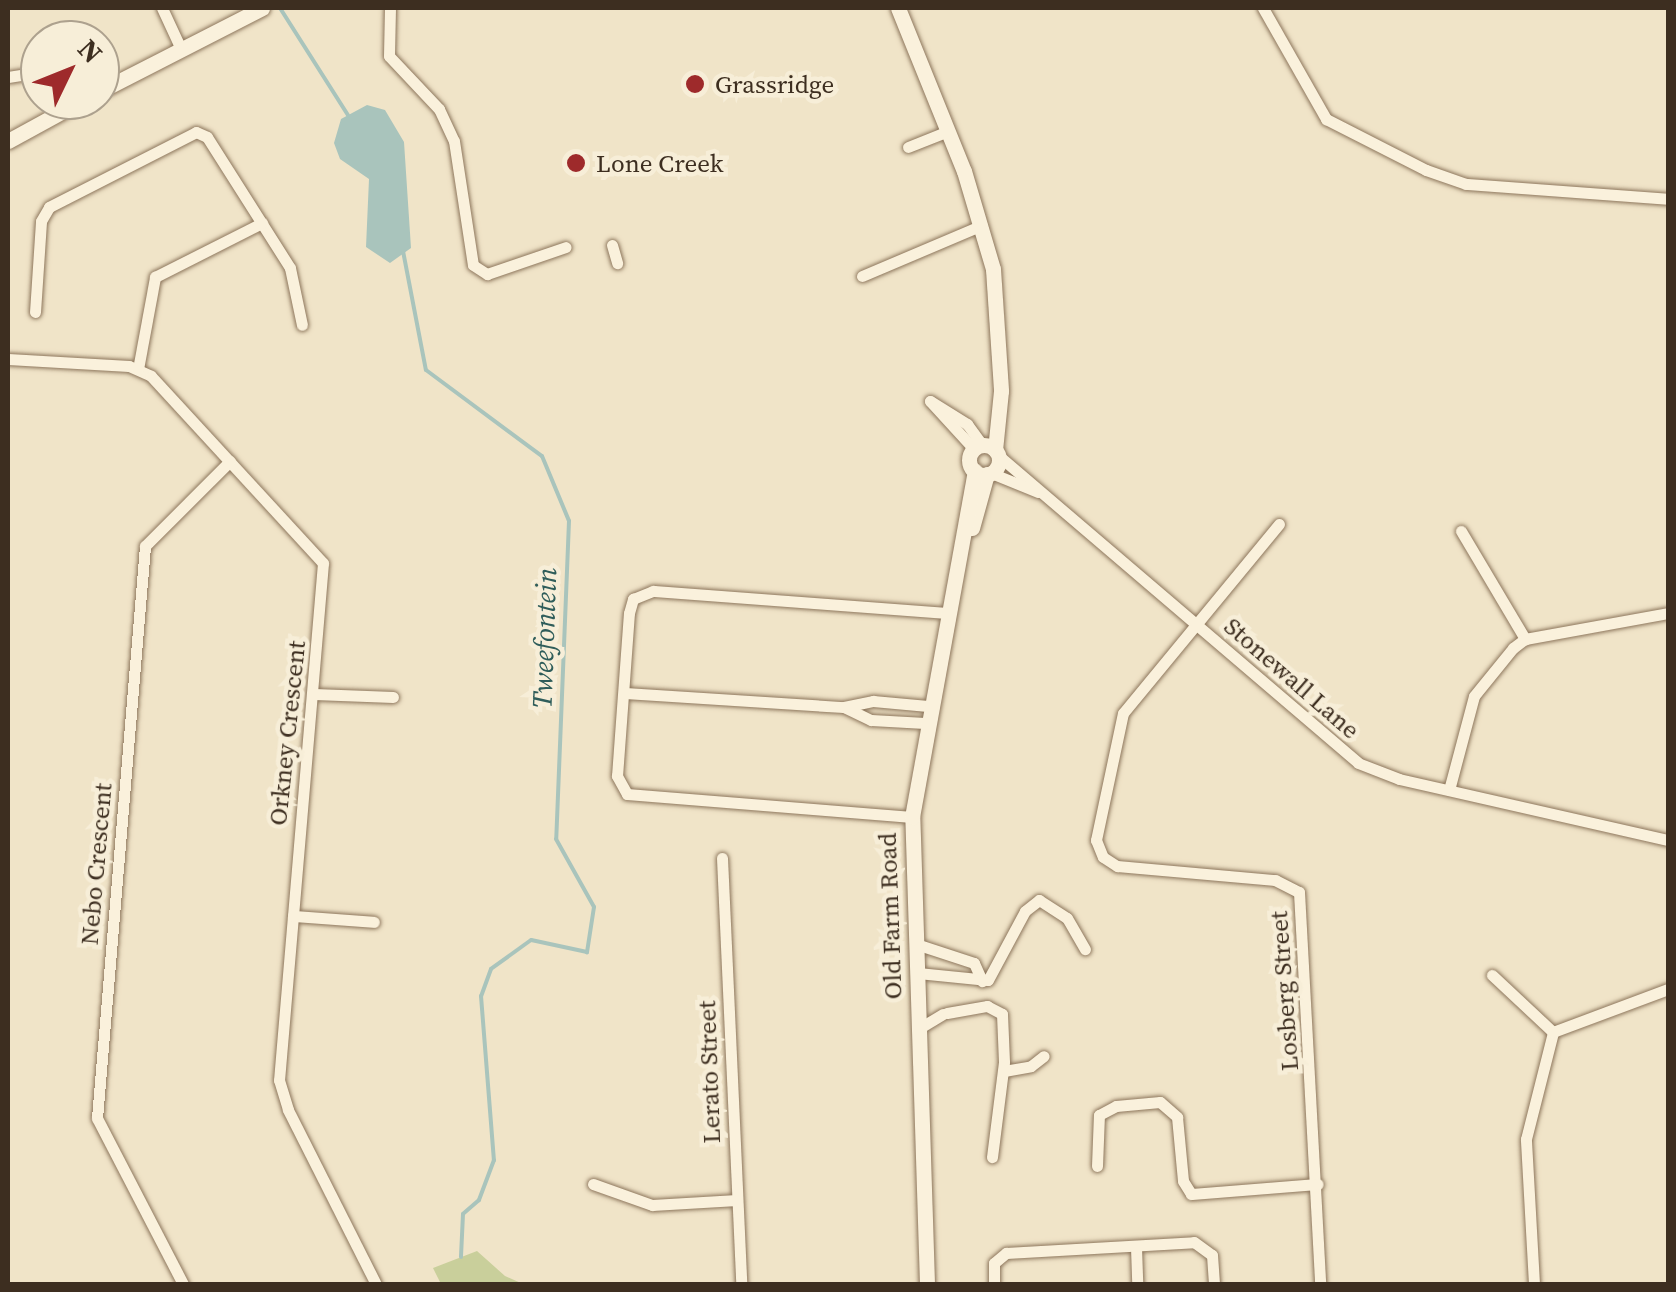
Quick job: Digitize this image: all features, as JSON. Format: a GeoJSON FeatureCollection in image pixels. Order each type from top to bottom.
{"type":"FeatureCollection","features":[{"type":"Feature","properties":{"kind":"street"},"geometry":{"type":"LineString","coordinates":[[162,8],[181,49]]}},
{"type":"Feature","properties":{"kind":"street"},"geometry":{"type":"LineString","coordinates":[[390,8],[390,56],[448,123],[469,257],[480,272],[490,274],[566,247]]}},
{"type":"Feature","properties":{"kind":"street"},"geometry":{"type":"LineString","coordinates":[[898,8],[982,225],[998,298],[999,369],[984,473]]}},
{"type":"Feature","properties":{"kind":"street"},"geometry":{"type":"LineString","coordinates":[[1269,9],[1326,119],[1426,170],[1466,184],[1668,199]]}},
{"type":"Feature","properties":{"kind":"street"},"geometry":{"type":"LineString","coordinates":[[120,81],[257,10]]}},
{"type":"Feature","properties":{"kind":"street"},"geometry":{"type":"LineString","coordinates":[[13,135],[43,120]]}},
{"type":"Feature","properties":{"kind":"street"},"geometry":{"type":"LineString","coordinates":[[908,147],[948,131]]}},
{"type":"Feature","properties":{"kind":"street"},"geometry":{"type":"LineString","coordinates":[[35,312],[42,222],[49,207],[190,134],[207,137],[295,278],[302,325]]}},
{"type":"Feature","properties":{"kind":"street"},"geometry":{"type":"LineString","coordinates":[[8,359],[138,369],[158,274],[262,223]]}},
{"type":"Feature","properties":{"kind":"street"},"geometry":{"type":"LineString","coordinates":[[862,276],[982,225]]}},
{"type":"Feature","properties":{"kind":"street"},"geometry":{"type":"LineString","coordinates":[[612,245],[617,263]]}},
{"type":"Feature","properties":{"kind":"street","name":"Orkney Crescent"},"geometry":{"type":"LineString","coordinates":[[138,369],[155,379],[323,563],[280,1091],[376,1284]]}},
{"type":"Feature","properties":{"kind":"street"},"geometry":{"type":"LineString","coordinates":[[984,473],[969,458],[987,449]]}},
{"type":"Feature","properties":{"kind":"street","name":"Stonewall Lane"},"geometry":{"type":"LineString","coordinates":[[987,449],[1046,495],[1358,763],[1449,790],[1668,840]]}},
{"type":"Feature","properties":{"kind":"street","name":"Nebo Crescent"},"geometry":{"type":"LineString","coordinates":[[183,1284],[106,1145],[97,1108],[145,546],[230,461]]}},
{"type":"Feature","properties":{"kind":"street","name":"Stonewall Lane"},"geometry":{"type":"LineString","coordinates":[[984,473],[1046,495]]}},
{"type":"Feature","properties":{"kind":"street","name":"Old Farm Road"},"geometry":{"type":"LineString","coordinates":[[927,1284],[912,817],[928,706],[984,473]]}},
{"type":"Feature","properties":{"kind":"street"},"geometry":{"type":"LineString","coordinates":[[1195,625],[1279,524]]}},
{"type":"Feature","properties":{"kind":"street"},"geometry":{"type":"LineString","coordinates":[[1460,531],[1525,639]]}},
{"type":"Feature","properties":{"kind":"street"},"geometry":{"type":"LineString","coordinates":[[912,817],[627,794],[617,776],[628,613],[642,593],[948,612]]}},
{"type":"Feature","properties":{"kind":"street"},"geometry":{"type":"LineString","coordinates":[[1449,790],[1480,683],[1525,639],[1668,613]]}},
{"type":"Feature","properties":{"kind":"street","name":"Losberg Street"},"geometry":{"type":"LineString","coordinates":[[1195,625],[1118,723],[1096,834],[1107,861],[1285,882],[1298,892],[1318,1184],[1320,1284]]}},
{"type":"Feature","properties":{"kind":"street"},"geometry":{"type":"LineString","coordinates":[[625,693],[844,707],[873,702],[928,706]]}},
{"type":"Feature","properties":{"kind":"street"},"geometry":{"type":"LineString","coordinates":[[314,694],[394,698]]}},
{"type":"Feature","properties":{"kind":"street"},"geometry":{"type":"LineString","coordinates":[[844,707],[871,720],[925,723]]}},
{"type":"Feature","properties":{"kind":"street","name":"Lerato Street"},"geometry":{"type":"LineString","coordinates":[[722,858],[741,1284]]}},
{"type":"Feature","properties":{"kind":"street"},"geometry":{"type":"LineString","coordinates":[[918,973],[982,981],[1002,964],[1025,911],[1039,900],[1067,918],[1085,949]]}},
{"type":"Feature","properties":{"kind":"street"},"geometry":{"type":"LineString","coordinates":[[293,916],[374,922]]}},
{"type":"Feature","properties":{"kind":"street"},"geometry":{"type":"LineString","coordinates":[[916,944],[974,963],[982,981]]}},
{"type":"Feature","properties":{"kind":"street"},"geometry":{"type":"LineString","coordinates":[[1492,975],[1553,1032]]}},
{"type":"Feature","properties":{"kind":"street"},"geometry":{"type":"LineString","coordinates":[[1553,1032],[1668,990]]}},
{"type":"Feature","properties":{"kind":"street"},"geometry":{"type":"LineString","coordinates":[[918,1002],[943,1014],[918,1028]]}},
{"type":"Feature","properties":{"kind":"street"},"geometry":{"type":"LineString","coordinates":[[947,1013],[999,1010],[1004,1071],[992,1158]]}},
{"type":"Feature","properties":{"kind":"street"},"geometry":{"type":"LineString","coordinates":[[1534,1284],[1526,1139],[1553,1032]]}},
{"type":"Feature","properties":{"kind":"street"},"geometry":{"type":"LineString","coordinates":[[1004,1071],[1030,1066],[1044,1056]]}},
{"type":"Feature","properties":{"kind":"street"},"geometry":{"type":"LineString","coordinates":[[1097,1166],[1099,1115],[1116,1106],[1160,1102],[1178,1117],[1183,1182],[1191,1194],[1318,1184]]}},
{"type":"Feature","properties":{"kind":"street"},"geometry":{"type":"LineString","coordinates":[[593,1184],[652,1205],[737,1200]]}},
{"type":"Feature","properties":{"kind":"street"},"geometry":{"type":"LineString","coordinates":[[994,1284],[994,1263],[1006,1253],[1200,1243],[1212,1255],[1214,1284]]}},
{"type":"Feature","properties":{"kind":"street"},"geometry":{"type":"LineString","coordinates":[[1136,1247],[1137,1284]]}},
{"type":"Feature","properties":{"kind":"green space"},"geometry":{"type":"Polygon","coordinates":[[[477,1251],[505,1276],[523,1284],[441,1284],[433,1268],[477,1251]]]}},
{"type":"Feature","properties":{"kind":"water"},"geometry":{"type":"Polygon","coordinates":[[[367,105],[385,110],[404,142],[411,248],[390,263],[366,247],[369,179],[340,159],[334,143],[341,119],[367,105]]]}},
{"type":"Feature","properties":{"kind":"waterway","name":"Tweefontein"},"geometry":{"type":"LineString","coordinates":[[280,8],[348,115]]}},
{"type":"Feature","properties":{"kind":"waterway","name":"Tweefontein"},"geometry":{"type":"LineString","coordinates":[[403,251],[426,370],[542,456],[569,521],[556,839],[594,907],[587,952],[531,940],[491,969],[481,996],[494,1160],[479,1200],[463,1214],[461,1257]]}},
{"type":"Feature","properties":{"kind":"place","name":"Grassridge"},"geometry":{"type":"Point","coordinates":[695,84]}},
{"type":"Feature","properties":{"kind":"place","name":"Lone Creek"},"geometry":{"type":"Point","coordinates":[576,163]}}]}
